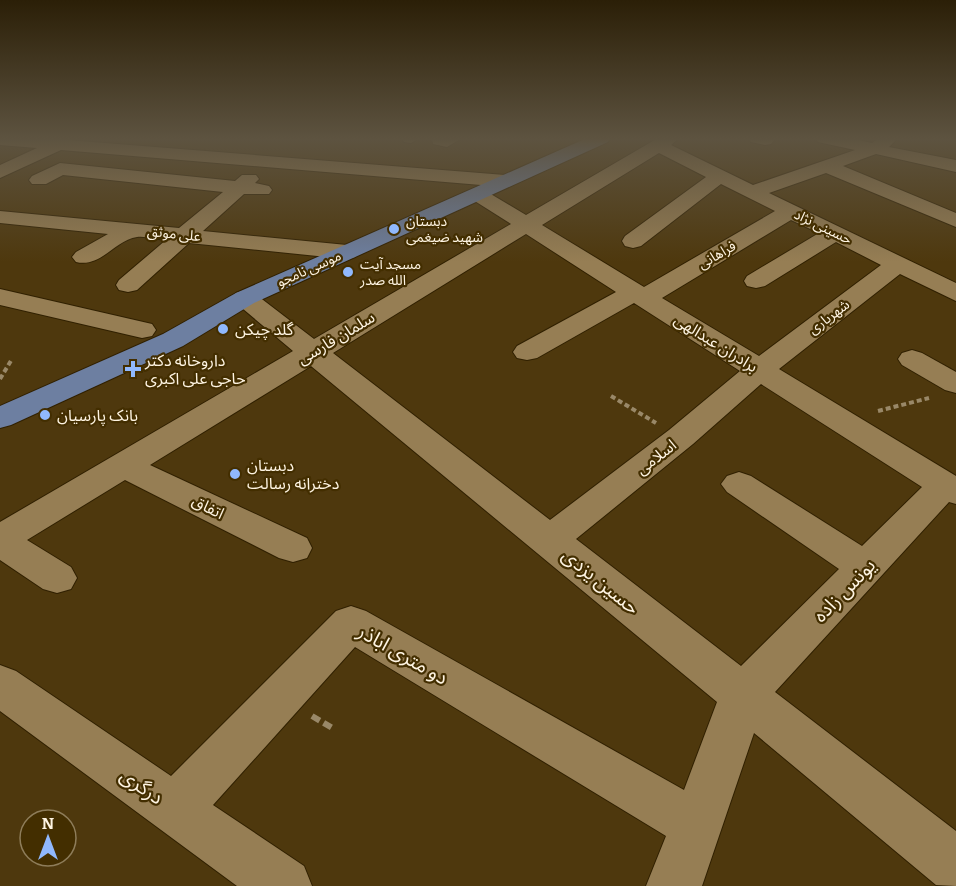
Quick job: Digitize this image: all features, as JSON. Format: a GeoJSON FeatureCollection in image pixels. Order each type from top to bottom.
{"type":"FeatureCollection","features":[{"type":"Feature","properties":{"kind":"main road","name":"موسی نامجو"},"geometry":{"type":"LineString","coordinates":[[0,418],[172,340],[245,298],[509,179]]}},
{"type":"Feature","properties":{"kind":"main road","name":"موسی نامجو"},"geometry":{"type":"LineString","coordinates":[[0,395],[142,330],[245,298]]}},
{"type":"Feature","properties":{"kind":"street"},"geometry":{"type":"LineString","coordinates":[[164,179],[262,190]]}},
{"type":"Feature","properties":{"kind":"street"},"geometry":{"type":"LineString","coordinates":[[128,285],[248,179]]}},
{"type":"Feature","properties":{"kind":"street"},"geometry":{"type":"LineString","coordinates":[[485,179],[505,181]]}},
{"type":"Feature","properties":{"kind":"street","name":"سلمان فارسی"},"geometry":{"type":"LineString","coordinates":[[0,540],[603,179]]}},
{"type":"Feature","properties":{"kind":"street"},"geometry":{"type":"LineString","coordinates":[[625,179],[637,182]]}},
{"type":"Feature","properties":{"kind":"street"},"geometry":{"type":"LineString","coordinates":[[633,241],[701,179]]}},
{"type":"Feature","properties":{"kind":"street","name":"حسینی نژاد"},"geometry":{"type":"LineString","coordinates":[[727,179],[956,293]]}},
{"type":"Feature","properties":{"kind":"street"},"geometry":{"type":"LineString","coordinates":[[752,192],[788,179]]}},
{"type":"Feature","properties":{"kind":"street"},"geometry":{"type":"LineString","coordinates":[[846,179],[956,221]]}},
{"type":"Feature","properties":{"kind":"street","name":"برادران عبدالهی"},"geometry":{"type":"LineString","coordinates":[[477,194],[950,488]]}},
{"type":"Feature","properties":{"kind":"street"},"geometry":{"type":"LineString","coordinates":[[930,210],[956,216]]}},
{"type":"Feature","properties":{"kind":"street"},"geometry":{"type":"LineString","coordinates":[[180,211],[209,214]]}},
{"type":"Feature","properties":{"kind":"street","name":"فراهانی"},"geometry":{"type":"LineString","coordinates":[[527,352],[639,295],[791,211]]}},
{"type":"Feature","properties":{"kind":"street","name":"علی موثق"},"geometry":{"type":"LineString","coordinates":[[0,217],[347,252]]}},
{"type":"Feature","properties":{"kind":"street"},"geometry":{"type":"LineString","coordinates":[[84,257],[132,230]]}},
{"type":"Feature","properties":{"kind":"street"},"geometry":{"type":"LineString","coordinates":[[756,282],[835,233]]}},
{"type":"Feature","properties":{"kind":"street","name":"شهریاری"},"geometry":{"type":"LineString","coordinates":[[759,370],[898,264]]}},
{"type":"Feature","properties":{"kind":"street"},"geometry":{"type":"LineString","coordinates":[[0,297],[142,330]]}},
{"type":"Feature","properties":{"kind":"street","name":"حسین یزدی"},"geometry":{"type":"LineString","coordinates":[[245,298],[956,865]]}},
{"type":"Feature","properties":{"kind":"street"},"geometry":{"type":"LineString","coordinates":[[912,359],[945,390]]}},
{"type":"Feature","properties":{"kind":"street","name":"اسلامی"},"geometry":{"type":"LineString","coordinates":[[549,540],[681,437],[759,370]]}},
{"type":"Feature","properties":{"kind":"street","name":"اتفاق"},"geometry":{"type":"LineString","coordinates":[[123,465],[293,548]]}},
{"type":"Feature","properties":{"kind":"street"},"geometry":{"type":"LineString","coordinates":[[739,484],[866,567]]}},
{"type":"Feature","properties":{"kind":"street","name":"یونس زاده"},"geometry":{"type":"LineString","coordinates":[[743,695],[866,567],[950,488]]}},
{"type":"Feature","properties":{"kind":"street"},"geometry":{"type":"LineString","coordinates":[[0,540],[57,578]]}},
{"type":"Feature","properties":{"kind":"street","name":"دو متری اباذر"},"geometry":{"type":"LineString","coordinates":[[175,809],[351,624],[690,821]]}},
{"type":"Feature","properties":{"kind":"street","name":"درگری"},"geometry":{"type":"LineString","coordinates":[[0,685],[284,886]]}},
{"type":"Feature","properties":{"kind":"street"},"geometry":{"type":"LineString","coordinates":[[674,886],[690,821],[743,695]]}},
{"type":"Feature","properties":{"kind":"path"},"geometry":{"type":"LineString","coordinates":[[0,379],[12,359]]}},
{"type":"Feature","properties":{"kind":"path"},"geometry":{"type":"LineString","coordinates":[[842,421],[945,390]]}},
{"type":"Feature","properties":{"kind":"path"},"geometry":{"type":"LineString","coordinates":[[610,396],[681,437]]}},
{"type":"Feature","properties":{"kind":"place","name":"دبستان شهید ضیغمی"},"geometry":{"type":"Point","coordinates":[394,229]}},
{"type":"Feature","properties":{"kind":"place","name":"مسجد آیت الله صدر"},"geometry":{"type":"Point","coordinates":[348,272]}},
{"type":"Feature","properties":{"kind":"place","name":"گلد چیکن"},"geometry":{"type":"Point","coordinates":[223,329]}},
{"type":"Feature","properties":{"kind":"place","name":"داروخانه دکتر حاجی علی اکبری"},"geometry":{"type":"Point","coordinates":[133,369]}},
{"type":"Feature","properties":{"kind":"place","name":"بانک پارسیان"},"geometry":{"type":"Point","coordinates":[45,415]}},
{"type":"Feature","properties":{"kind":"place","name":"دبستان دخترانه رسالت"},"geometry":{"type":"Point","coordinates":[235,474]}}]}
